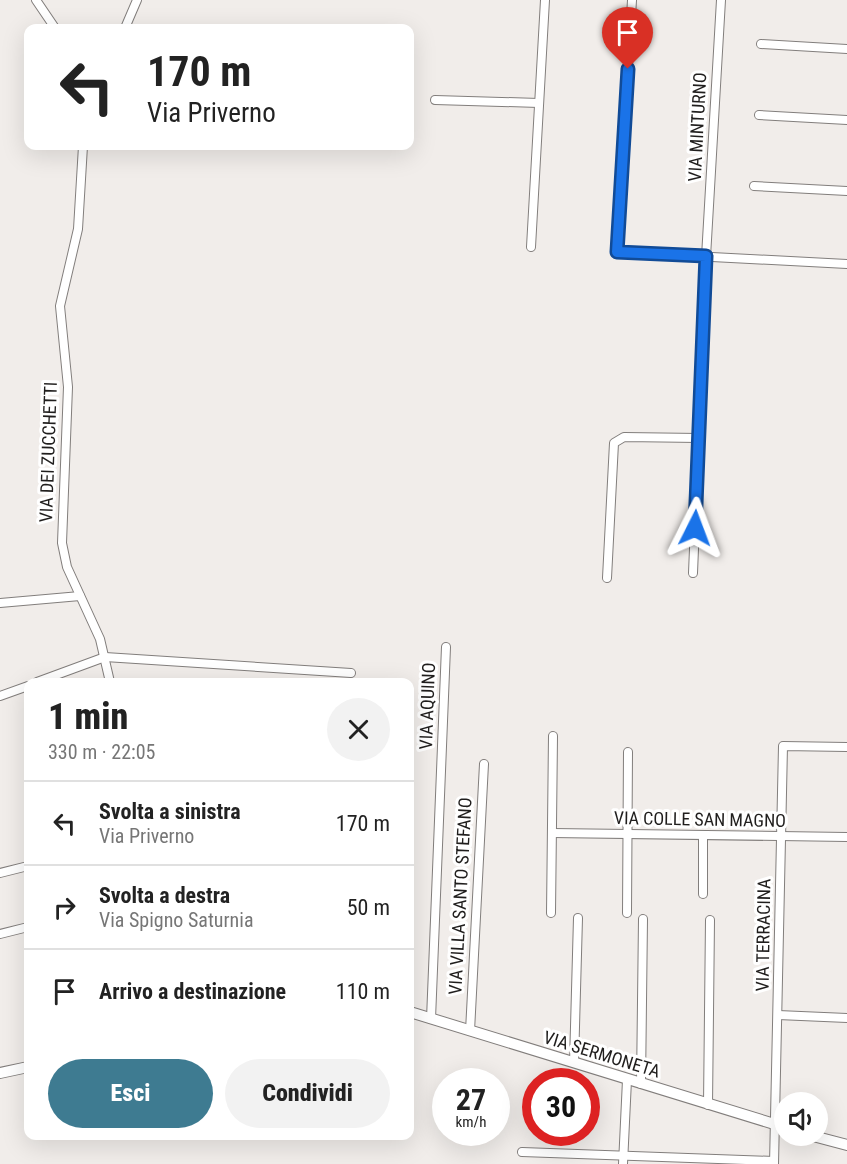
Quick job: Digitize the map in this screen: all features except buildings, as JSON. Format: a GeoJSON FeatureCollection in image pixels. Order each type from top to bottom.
{"type":"FeatureCollection","features":[{"type":"Feature","properties":{"kind":"street"},"geometry":{"type":"LineString","coordinates":[[36,0],[52,24]]}},
{"type":"Feature","properties":{"kind":"street"},"geometry":{"type":"LineString","coordinates":[[127,24],[137,0]]}},
{"type":"Feature","properties":{"kind":"street"},"geometry":{"type":"LineString","coordinates":[[531,247],[545,0]]}},
{"type":"Feature","properties":{"kind":"street"},"geometry":{"type":"LineString","coordinates":[[632,0],[617,252],[847,264]]}},
{"type":"Feature","properties":{"kind":"street","name":"VIA MINTURNO"},"geometry":{"type":"LineString","coordinates":[[693,573],[706,256],[721,0]]}},
{"type":"Feature","properties":{"kind":"street"},"geometry":{"type":"LineString","coordinates":[[761,44],[847,49]]}},
{"type":"Feature","properties":{"kind":"street"},"geometry":{"type":"LineString","coordinates":[[435,99],[539,103]]}},
{"type":"Feature","properties":{"kind":"street"},"geometry":{"type":"LineString","coordinates":[[759,116],[847,120]]}},
{"type":"Feature","properties":{"kind":"street","name":"VIA DEI ZUCCHETTI"},"geometry":{"type":"LineString","coordinates":[[83,150],[78,230],[60,306],[68,396],[62,548],[80,596],[97,632],[109,678]]}},
{"type":"Feature","properties":{"kind":"street"},"geometry":{"type":"LineString","coordinates":[[754,186],[847,191]]}},
{"type":"Feature","properties":{"kind":"street"},"geometry":{"type":"LineString","coordinates":[[608,578],[614,443],[624,437],[699,438]]}},
{"type":"Feature","properties":{"kind":"street"},"geometry":{"type":"LineString","coordinates":[[0,603],[80,596]]}},
{"type":"Feature","properties":{"kind":"street","name":"VIA AQUINO"},"geometry":{"type":"LineString","coordinates":[[431,1018],[446,647]]}},
{"type":"Feature","properties":{"kind":"street"},"geometry":{"type":"LineString","coordinates":[[48,678],[105,657],[351,673]]}},
{"type":"Feature","properties":{"kind":"street"},"geometry":{"type":"LineString","coordinates":[[0,696],[24,687]]}},
{"type":"Feature","properties":{"kind":"street"},"geometry":{"type":"LineString","coordinates":[[551,913],[553,736]]}},
{"type":"Feature","properties":{"kind":"street","name":"VIA TERRACINA"},"geometry":{"type":"LineString","coordinates":[[779,1092],[778,1015],[783,746],[847,747]]}},
{"type":"Feature","properties":{"kind":"street"},"geometry":{"type":"LineString","coordinates":[[627,913],[628,752]]}},
{"type":"Feature","properties":{"kind":"street","name":"VIA VILLA SANTO STEFANO"},"geometry":{"type":"LineString","coordinates":[[470,1031],[484,764]]}},
{"type":"Feature","properties":{"kind":"street","name":"VIA COLLE SAN MAGNO"},"geometry":{"type":"LineString","coordinates":[[552,833],[847,837]]}},
{"type":"Feature","properties":{"kind":"street"},"geometry":{"type":"LineString","coordinates":[[704,835],[704,894]]}},
{"type":"Feature","properties":{"kind":"street"},"geometry":{"type":"LineString","coordinates":[[0,873],[24,867]]}},
{"type":"Feature","properties":{"kind":"street"},"geometry":{"type":"LineString","coordinates":[[574,1063],[578,918]]}},
{"type":"Feature","properties":{"kind":"street"},"geometry":{"type":"LineString","coordinates":[[641,1084],[644,919]]}},
{"type":"Feature","properties":{"kind":"street"},"geometry":{"type":"LineString","coordinates":[[708,1105],[710,920]]}},
{"type":"Feature","properties":{"kind":"street"},"geometry":{"type":"LineString","coordinates":[[0,934],[24,928]]}},
{"type":"Feature","properties":{"kind":"street","name":"VIA SERMONETA"},"geometry":{"type":"LineString","coordinates":[[414,1013],[774,1124]]}},
{"type":"Feature","properties":{"kind":"street"},"geometry":{"type":"LineString","coordinates":[[778,1015],[847,1018]]}},
{"type":"Feature","properties":{"kind":"street"},"geometry":{"type":"LineString","coordinates":[[0,1073],[24,1068]]}},
{"type":"Feature","properties":{"kind":"street"},"geometry":{"type":"LineString","coordinates":[[624,1160],[627,1080]]}},
{"type":"Feature","properties":{"kind":"street"},"geometry":{"type":"LineString","coordinates":[[828,1140],[847,1145]]}},
{"type":"Feature","properties":{"kind":"street","name":"VIA TERRACINA"},"geometry":{"type":"LineString","coordinates":[[774,1163],[777,1146]]}},
{"type":"Feature","properties":{"kind":"street"},"geometry":{"type":"LineString","coordinates":[[522,1152],[624,1160],[774,1163]]}},
{"type":"Feature","properties":{"kind":"route"},"geometry":{"type":"LineString","coordinates":[[628,69],[617,252],[706,256],[695,528]]}}]}
